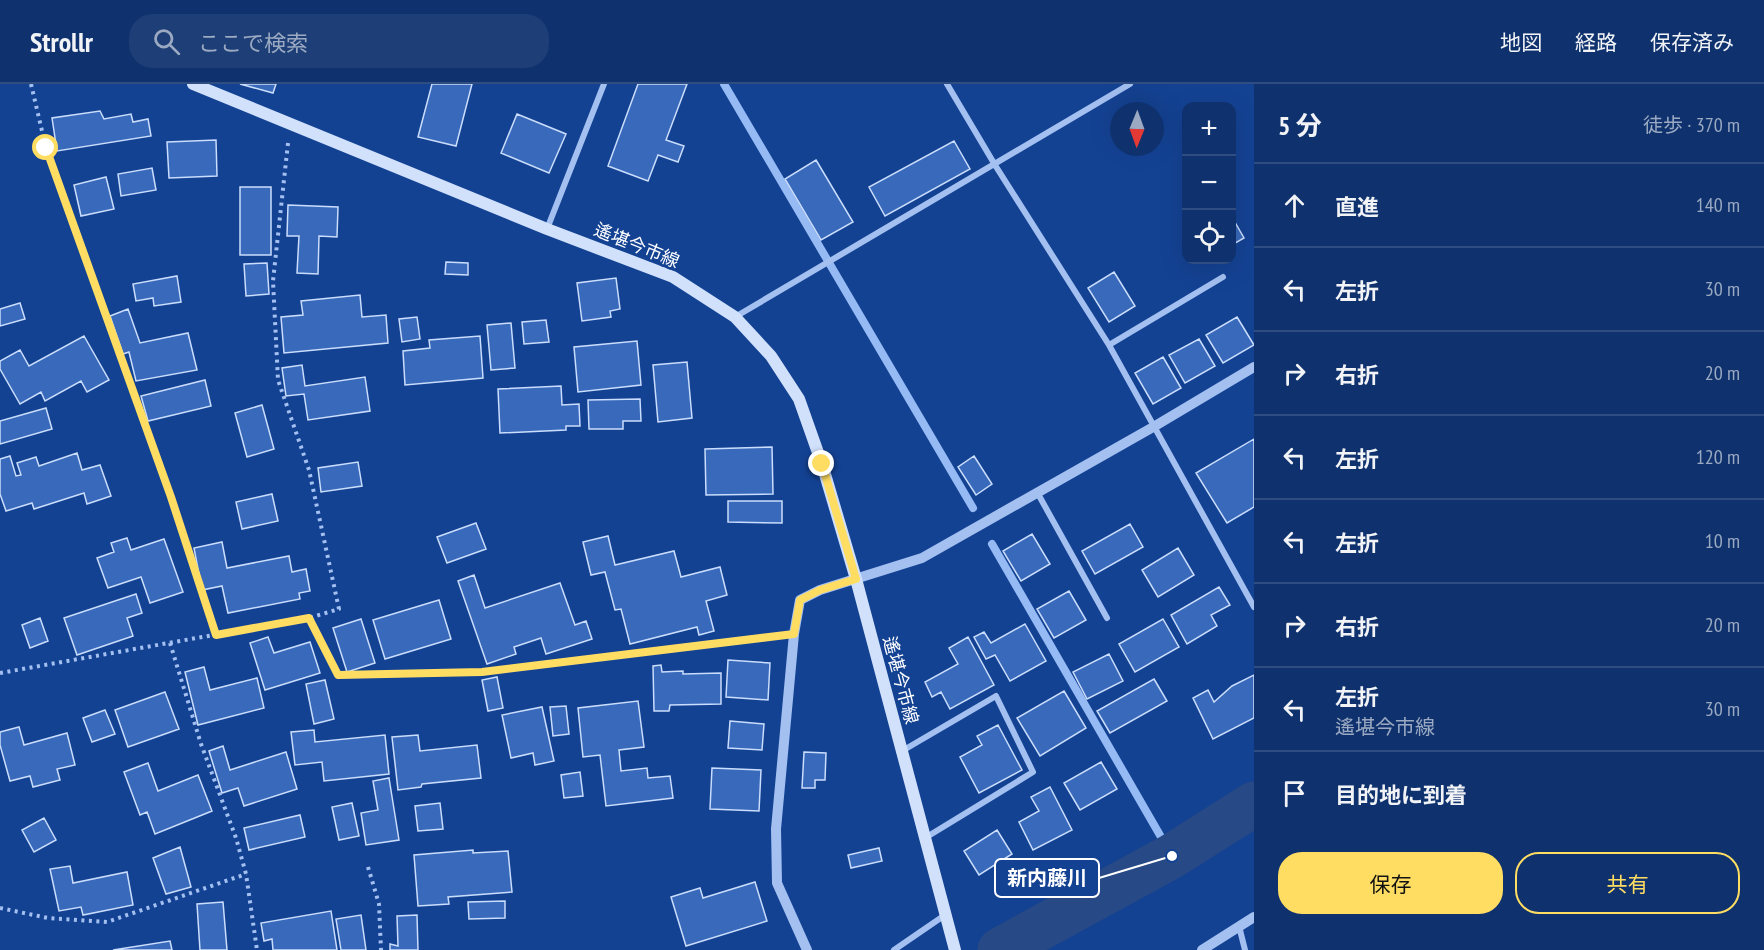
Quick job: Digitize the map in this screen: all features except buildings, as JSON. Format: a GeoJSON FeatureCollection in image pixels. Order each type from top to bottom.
{"type":"FeatureCollection","features":[{"type":"Feature","properties":{"kind":"main road","name":"遙堪今市線"},"geometry":{"type":"LineString","coordinates":[[193,84],[547,229],[674,277],[735,316],[771,356],[799,399],[822,464],[856,579],[955,950]]}},
{"type":"Feature","properties":{"kind":"street"},"geometry":{"type":"LineString","coordinates":[[547,229],[604,84]]}},
{"type":"Feature","properties":{"kind":"street"},"geometry":{"type":"LineString","coordinates":[[947,84],[995,165],[1109,345],[1254,607]]}},
{"type":"Feature","properties":{"kind":"street"},"geometry":{"type":"LineString","coordinates":[[735,316],[1130,84]]}},
{"type":"Feature","properties":{"kind":"street"},"geometry":{"type":"LineString","coordinates":[[1109,345],[1223,277]]}},
{"type":"Feature","properties":{"kind":"street"},"geometry":{"type":"LineString","coordinates":[[807,950],[777,883],[776,829],[794,634],[800,600],[820,590],[922,558],[1254,367]]}},
{"type":"Feature","properties":{"kind":"street"},"geometry":{"type":"LineString","coordinates":[[1037,492],[1107,618]]}},
{"type":"Feature","properties":{"kind":"street"},"geometry":{"type":"LineString","coordinates":[[901,751],[996,696],[1033,772],[925,838]]}},
{"type":"Feature","properties":{"kind":"street"},"geometry":{"type":"LineString","coordinates":[[1202,950],[1254,917]]}},
{"type":"Feature","properties":{"kind":"street"},"geometry":{"type":"LineString","coordinates":[[894,950],[947,920]]}},
{"type":"Feature","properties":{"kind":"street"},"geometry":{"type":"LineString","coordinates":[[1239,926],[1245,950]]}},
{"type":"Feature","properties":{"kind":"path"},"geometry":{"type":"LineString","coordinates":[[31,84],[46,148],[171,497],[216,635]]}},
{"type":"Feature","properties":{"kind":"path"},"geometry":{"type":"LineString","coordinates":[[0,673],[309,618],[339,609],[309,470],[278,380],[273,281],[291,124]]}},
{"type":"Feature","properties":{"kind":"path"},"geometry":{"type":"LineString","coordinates":[[309,618],[338,675],[482,672],[794,634]]}},
{"type":"Feature","properties":{"kind":"path"},"geometry":{"type":"LineString","coordinates":[[170,643],[201,744],[236,838],[246,874],[256,950]]}},
{"type":"Feature","properties":{"kind":"path"},"geometry":{"type":"LineString","coordinates":[[368,867],[379,904],[381,950]]}},
{"type":"Feature","properties":{"kind":"path"},"geometry":{"type":"LineString","coordinates":[[0,908],[48,918],[107,922],[246,874]]}},
{"type":"Feature","properties":{"kind":"waterway"},"geometry":{"type":"LineString","coordinates":[[724,84],[973,508]]}},
{"type":"Feature","properties":{"kind":"waterway"},"geometry":{"type":"LineString","coordinates":[[992,544],[1172,856]]}},
{"type":"Feature","properties":{"kind":"waterway"},"geometry":{"type":"LineString","coordinates":[[1000,950],[1172,856],[1254,804]]}},
{"type":"Feature","properties":{"kind":"place","name":"新内藤川"},"geometry":{"type":"Point","coordinates":[1172,856]}},
{"type":"Feature","properties":{"kind":"route"},"geometry":{"type":"LineString","coordinates":[[46,148],[171,497],[216,635],[309,618],[338,675],[482,672],[794,634],[800,600],[820,590],[856,579],[822,464]]}}]}
